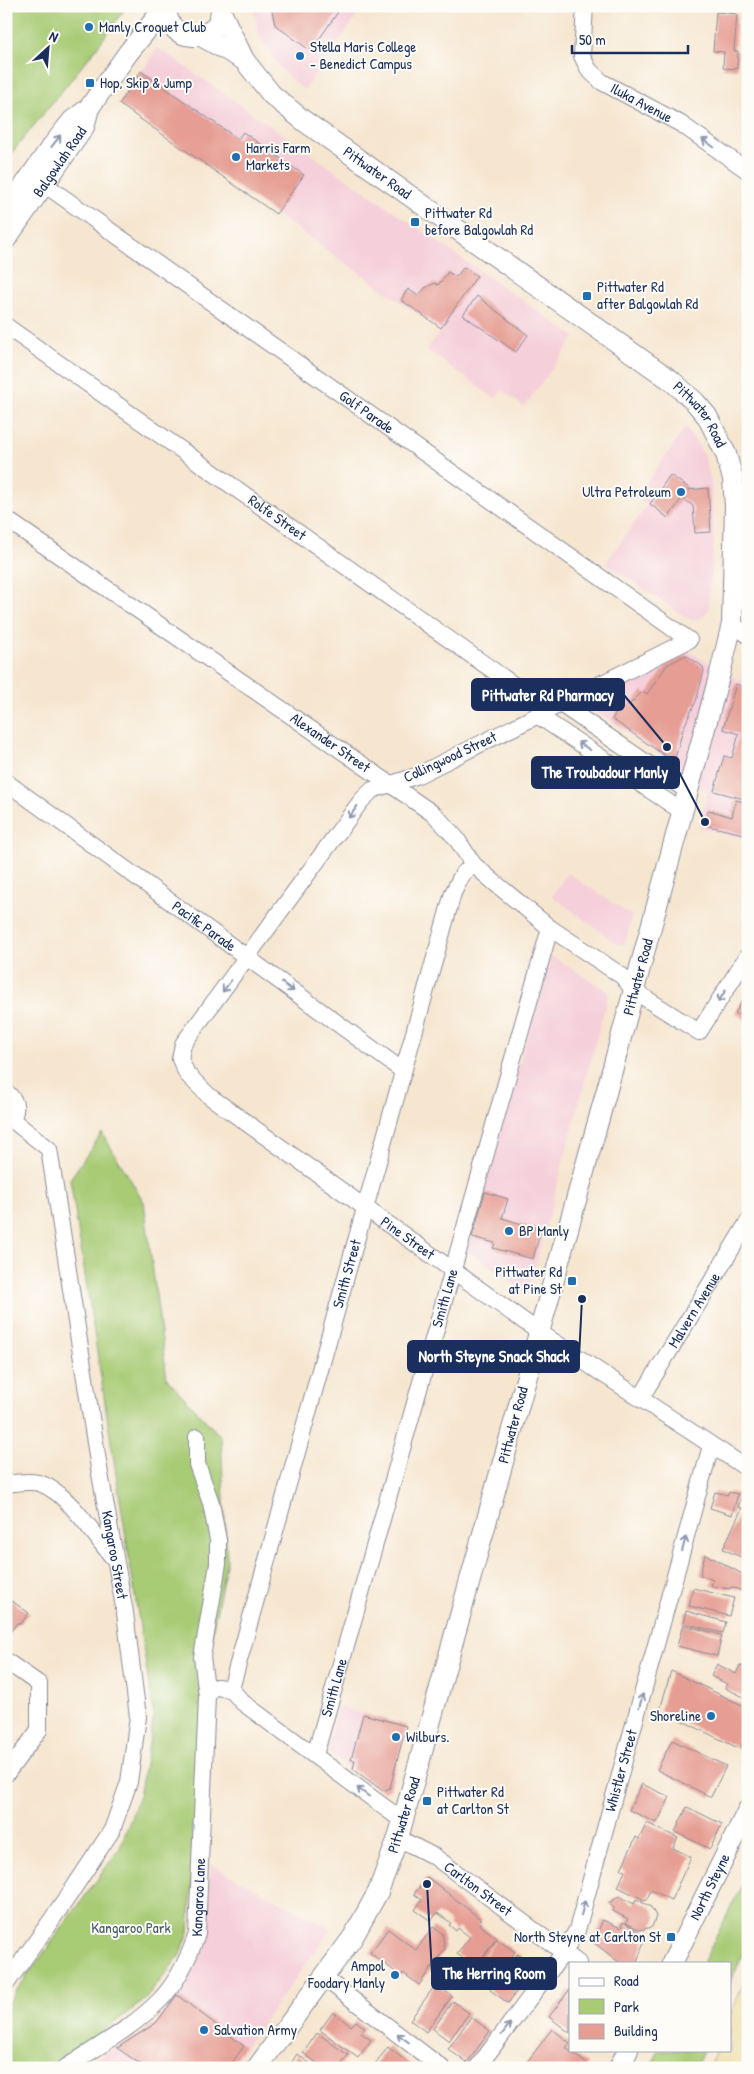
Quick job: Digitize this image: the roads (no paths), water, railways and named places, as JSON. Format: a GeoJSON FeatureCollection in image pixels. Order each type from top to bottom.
{"type":"FeatureCollection","features":[{"type":"Feature","properties":{"kind":"main road","name":"Pittwater Road"},"geometry":{"type":"LineString","coordinates":[[166,6],[169,21],[175,29],[244,60]]}},
{"type":"Feature","properties":{"kind":"main road","name":"Balgowlah Road"},"geometry":{"type":"LineString","coordinates":[[6,212],[72,121],[89,108],[128,53],[166,6]]}},
{"type":"Feature","properties":{"kind":"main road","name":"Pittwater Road"},"geometry":{"type":"LineString","coordinates":[[221,9],[244,60],[272,95],[304,121],[608,334],[672,381],[695,402],[715,432],[726,454],[732,479],[743,625],[683,812],[400,1829],[374,1902],[353,1937],[257,2068]]}},
{"type":"Feature","properties":{"kind":"main road"},"geometry":{"type":"LineString","coordinates":[[194,36],[217,25],[221,9]]}},
{"type":"Feature","properties":{"kind":"main road","name":"Balgowlah Road"},"geometry":{"type":"LineString","coordinates":[[128,53],[154,38],[194,36]]}},
{"type":"Feature","properties":{"kind":"main road","name":"Balgowlah Road"},"geometry":{"type":"LineString","coordinates":[[6,239],[84,127],[89,108]]}},
{"type":"Feature","properties":{"kind":"main road","name":"North Steyne"},"geometry":{"type":"LineString","coordinates":[[672,1962],[748,1810]]}},
{"type":"Feature","properties":{"kind":"main road"},"geometry":{"type":"LineString","coordinates":[[619,2068],[627,2052]]}},
{"type":"Feature","properties":{"kind":"street","name":"Iluka Avenue"},"geometry":{"type":"LineString","coordinates":[[585,6],[582,56],[589,70],[602,82],[681,124],[748,171]]}},
{"type":"Feature","properties":{"kind":"street","name":"Golf Parade"},"geometry":{"type":"LineString","coordinates":[[44,184],[689,640]]}},
{"type":"Feature","properties":{"kind":"street","name":"Rolfe Street"},"geometry":{"type":"LineString","coordinates":[[6,326],[549,710],[683,812]]}},
{"type":"Feature","properties":{"kind":"street","name":"Alexander Street"},"geometry":{"type":"LineString","coordinates":[[6,519],[435,815],[456,838],[473,864],[550,928],[622,976],[634,991],[699,1032],[748,955]]}},
{"type":"Feature","properties":{"kind":"street","name":"Collingwood Street"},"geometry":{"type":"LineString","coordinates":[[180,1058],[184,1044],[361,800],[372,790],[416,776],[689,640]]}},
{"type":"Feature","properties":{"kind":"street","name":"Rolfe Street"},"geometry":{"type":"LineString","coordinates":[[549,710],[689,792]]}},
{"type":"Feature","properties":{"kind":"street","name":"Pacific Parade"},"geometry":{"type":"LineString","coordinates":[[6,782],[403,1071]]}},
{"type":"Feature","properties":{"kind":"street","name":"Smith Street"},"geometry":{"type":"LineString","coordinates":[[231,1688],[453,893],[462,875],[473,864]]}},
{"type":"Feature","properties":{"kind":"street","name":"Smith Lane"},"geometry":{"type":"LineString","coordinates":[[315,1755],[550,928]]}},
{"type":"Feature","properties":{"kind":"street","name":"Pine Street"},"geometry":{"type":"LineString","coordinates":[[180,1058],[187,1074],[209,1096],[454,1269],[539,1332],[748,1469]]}},
{"type":"Feature","properties":{"kind":"street"},"geometry":{"type":"LineString","coordinates":[[6,1092],[14,1100],[16,1106],[16,1112],[9,1117]]}},
{"type":"Feature","properties":{"kind":"street","name":"Kangaroo Street"},"geometry":{"type":"LineString","coordinates":[[6,1984],[99,1852],[112,1830],[129,1782],[138,1717],[134,1678],[116,1562],[49,1149],[9,1117]]}},
{"type":"Feature","properties":{"kind":"street","name":"Malvern Avenue"},"geometry":{"type":"LineString","coordinates":[[640,1398],[748,1222]]}},
{"type":"Feature","properties":{"kind":"street","name":"Kangaroo Lane"},"geometry":{"type":"LineString","coordinates":[[64,2068],[130,2026],[160,2000],[188,1957],[197,1934],[207,1696],[202,1658],[218,1564],[218,1540],[211,1504],[197,1464],[196,1438]]}},
{"type":"Feature","properties":{"kind":"street","name":"Whistler Street"},"geometry":{"type":"LineString","coordinates":[[477,2068],[564,1952],[577,1930],[711,1446]]}},
{"type":"Feature","properties":{"kind":"street"},"geometry":{"type":"LineString","coordinates":[[6,1484],[40,1483],[53,1490],[75,1512],[116,1562]]}},
{"type":"Feature","properties":{"kind":"street"},"geometry":{"type":"LineString","coordinates":[[6,1661],[39,1684],[39,1730],[6,1774]]}},
{"type":"Feature","properties":{"kind":"street"},"geometry":{"type":"LineString","coordinates":[[207,1696],[210,1689],[216,1687],[231,1688]]}},
{"type":"Feature","properties":{"kind":"street","name":"Carlton Street"},"geometry":{"type":"LineString","coordinates":[[231,1688],[242,1702],[315,1755],[400,1829],[577,1962]]}},
{"type":"Feature","properties":{"kind":"street"},"geometry":{"type":"LineString","coordinates":[[323,1977],[442,2068]]}},
{"type":"Feature","properties":{"kind":"place","name":"Manly Croquet Club"},"geometry":{"type":"Point","coordinates":[89,27]}},
{"type":"Feature","properties":{"kind":"place","name":"Stella Maris College - Benedict Campus"},"geometry":{"type":"Point","coordinates":[300,56]}},
{"type":"Feature","properties":{"kind":"place","name":"Hop, Skip & Jump"},"geometry":{"type":"Point","coordinates":[90,83]}},
{"type":"Feature","properties":{"kind":"place","name":"Harris Farm Markets"},"geometry":{"type":"Point","coordinates":[236,157]}},
{"type":"Feature","properties":{"kind":"place","name":"Pittwater Rd before Balgowlah Rd"},"geometry":{"type":"Point","coordinates":[415,222]}},
{"type":"Feature","properties":{"kind":"place","name":"Pittwater Rd after Balgowlah Rd"},"geometry":{"type":"Point","coordinates":[587,296]}},
{"type":"Feature","properties":{"kind":"place","name":"Ultra Petroleum"},"geometry":{"type":"Point","coordinates":[681,492]}},
{"type":"Feature","properties":{"kind":"place","name":"Pittwater Rd Pharmacy"},"geometry":{"type":"Point","coordinates":[667,747]}},
{"type":"Feature","properties":{"kind":"place","name":"The Troubadour Manly"},"geometry":{"type":"Point","coordinates":[705,822]}},
{"type":"Feature","properties":{"kind":"place","name":"BP Manly"},"geometry":{"type":"Point","coordinates":[509,1231]}},
{"type":"Feature","properties":{"kind":"place","name":"Pittwater Rd at Pine St"},"geometry":{"type":"Point","coordinates":[572,1281]}},
{"type":"Feature","properties":{"kind":"place","name":"North Steyne Snack Shack"},"geometry":{"type":"Point","coordinates":[582,1299]}},
{"type":"Feature","properties":{"kind":"place","name":"Shoreline"},"geometry":{"type":"Point","coordinates":[711,1716]}},
{"type":"Feature","properties":{"kind":"place","name":"Wilburs."},"geometry":{"type":"Point","coordinates":[396,1737]}},
{"type":"Feature","properties":{"kind":"place","name":"Pittwater Rd at Carlton St"},"geometry":{"type":"Point","coordinates":[427,1801]}},
{"type":"Feature","properties":{"kind":"place","name":"The Herring Room"},"geometry":{"type":"Point","coordinates":[427,1884]}},
{"type":"Feature","properties":{"kind":"place","name":"North Steyne at Carlton St"},"geometry":{"type":"Point","coordinates":[671,1937]}},
{"type":"Feature","properties":{"kind":"place","name":"Ampol Foodary Manly"},"geometry":{"type":"Point","coordinates":[395,1975]}},
{"type":"Feature","properties":{"kind":"place","name":"Salvation Army"},"geometry":{"type":"Point","coordinates":[204,2030]}},
{"type":"Feature","properties":{"kind":"park label","name":"Kangaroo Park"},"geometry":{"type":"Point","coordinates":[131,1928]}}]}
